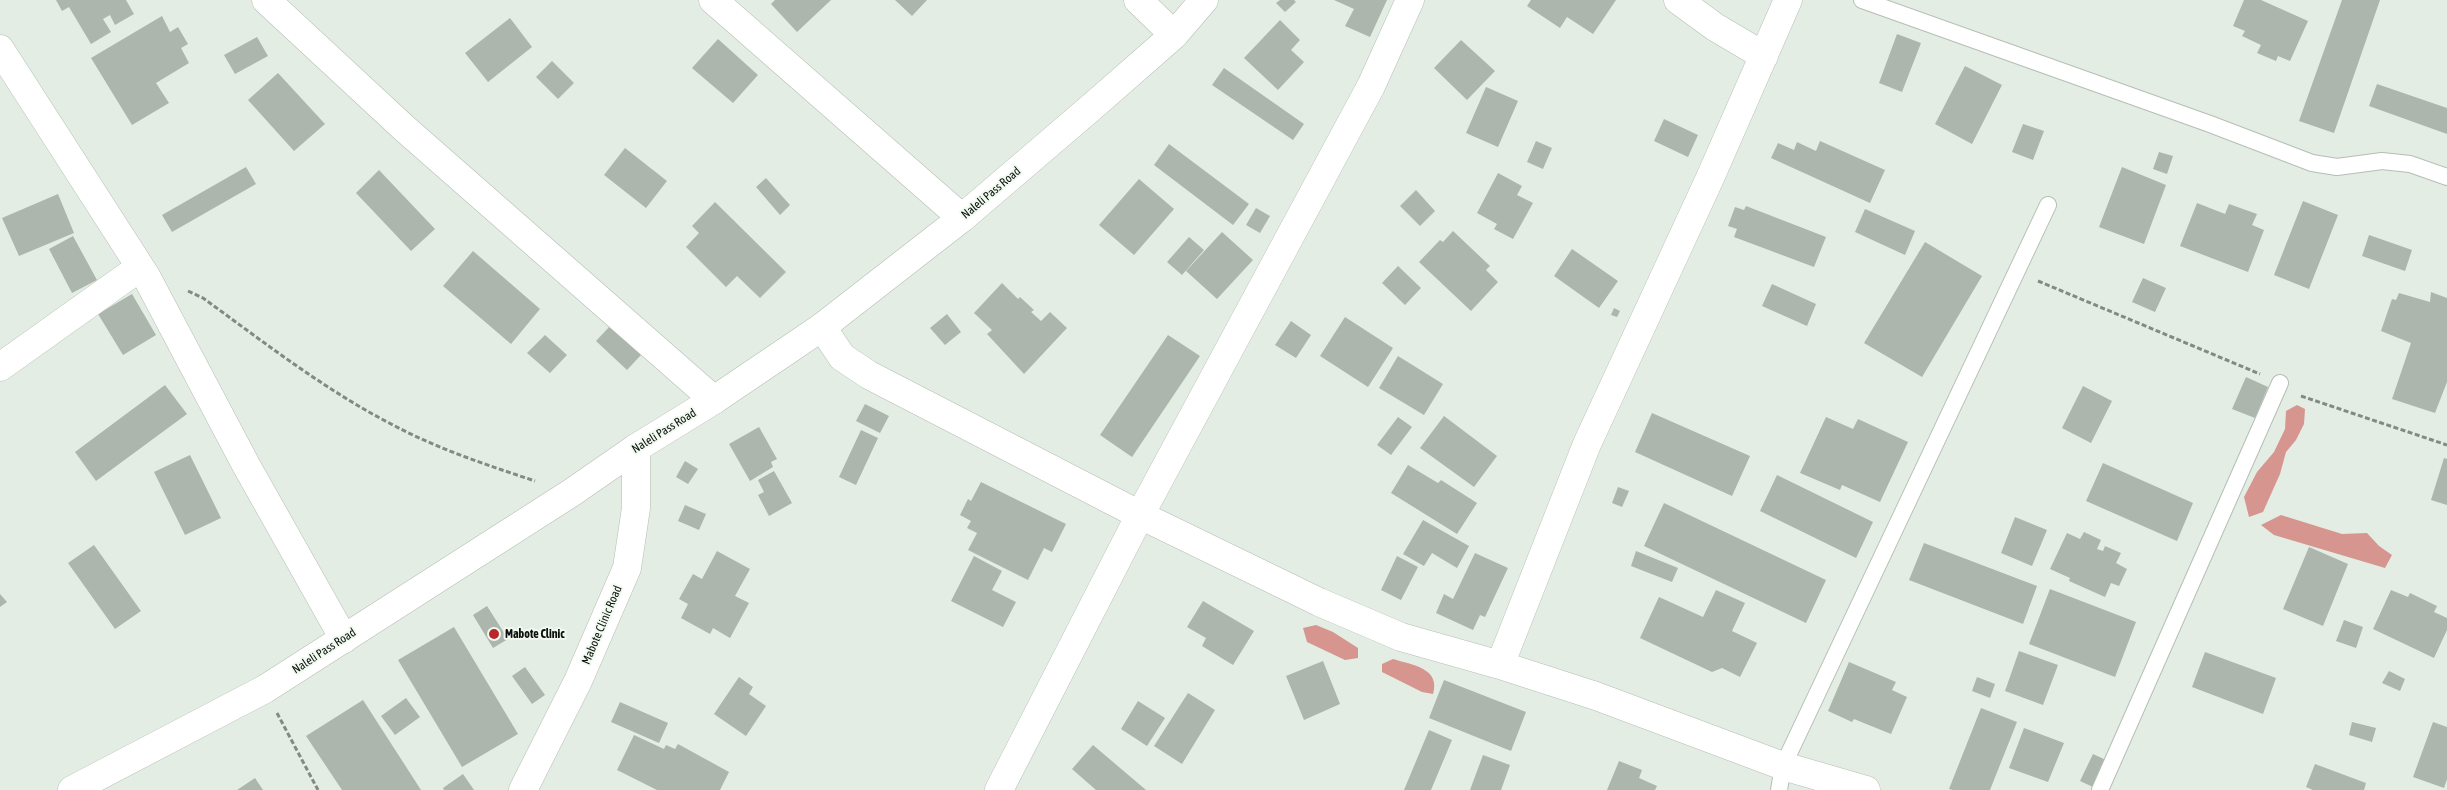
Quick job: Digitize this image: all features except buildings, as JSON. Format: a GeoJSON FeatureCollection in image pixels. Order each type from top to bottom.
{"type":"FeatureCollection","features":[{"type":"Feature","properties":{"kind":"street"},"geometry":{"type":"LineString","coordinates":[[266,0],[404,128],[714,400]]}},
{"type":"Feature","properties":{"kind":"street"},"geometry":{"type":"LineString","coordinates":[[713,0],[962,218]]}},
{"type":"Feature","properties":{"kind":"street"},"geometry":{"type":"LineString","coordinates":[[1138,0],[1174,35]]}},
{"type":"Feature","properties":{"kind":"street","name":"Naleli Pass Road"},"geometry":{"type":"LineString","coordinates":[[72,790],[264,689],[571,493],[636,448],[714,400],[822,327],[962,218],[1174,35],[1204,0]]}},
{"type":"Feature","properties":{"kind":"street"},"geometry":{"type":"LineString","coordinates":[[999,790],[1140,515],[1366,94],[1410,0]]}},
{"type":"Feature","properties":{"kind":"street"},"geometry":{"type":"LineString","coordinates":[[1678,0],[1715,27],[1764,56]]}},
{"type":"Feature","properties":{"kind":"street"},"geometry":{"type":"LineString","coordinates":[[1500,665],[1587,444],[1710,178],[1788,0]]}},
{"type":"Feature","properties":{"kind":"street"},"geometry":{"type":"LineString","coordinates":[[0,49],[139,268],[146,276],[246,465],[344,638]]}},
{"type":"Feature","properties":{"kind":"street"},"geometry":{"type":"LineString","coordinates":[[0,367],[139,268]]}},
{"type":"Feature","properties":{"kind":"street"},"geometry":{"type":"LineString","coordinates":[[822,327],[842,357],[869,375],[1140,515],[1319,602],[1401,637],[1500,665],[1596,696],[1781,778],[1866,790]]}},
{"type":"Feature","properties":{"kind":"street","name":"Mabote Clinic Road"},"geometry":{"type":"LineString","coordinates":[[523,790],[578,681],[626,568],[636,508],[636,448]]}},
{"type":"Feature","properties":{"kind":"lane"},"geometry":{"type":"LineString","coordinates":[[1862,0],[2210,124],[2312,163],[2337,167],[2382,161],[2410,164],[2447,177]]}},
{"type":"Feature","properties":{"kind":"lane"},"geometry":{"type":"LineString","coordinates":[[1781,778],[2048,205]]}},
{"type":"Feature","properties":{"kind":"lane"},"geometry":{"type":"LineString","coordinates":[[2100,790],[2280,382]]}},
{"type":"Feature","properties":{"kind":"path"},"geometry":{"type":"LineString","coordinates":[[2017,272],[2280,382],[2296,394],[2447,445]]}},
{"type":"Feature","properties":{"kind":"path"},"geometry":{"type":"LineString","coordinates":[[179,287],[203,298],[322,384],[394,425],[468,458],[571,493]]}},
{"type":"Feature","properties":{"kind":"path"},"geometry":{"type":"LineString","coordinates":[[264,689],[318,790]]}},
{"type":"Feature","properties":{"kind":"shaded area"},"geometry":{"type":"Polygon","coordinates":[[[2297,405],[2305,409],[2304,424],[2296,440],[2286,452],[2280,474],[2263,512],[2249,517],[2244,497],[2257,472],[2274,452],[2285,429],[2286,411],[2297,405]]]}},
{"type":"Feature","properties":{"kind":"shaded area"},"geometry":{"type":"Polygon","coordinates":[[[2281,515],[2342,534],[2367,533],[2379,546],[2392,555],[2385,568],[2274,535],[2261,525],[2281,515]]]}},
{"type":"Feature","properties":{"kind":"shaded area"},"geometry":{"type":"Polygon","coordinates":[[[1316,625],[1333,632],[1358,648],[1358,658],[1345,660],[1307,642],[1303,628],[1316,625]]]}},
{"type":"Feature","properties":{"kind":"shaded area"},"geometry":{"type":"Polygon","coordinates":[[[1393,659],[1416,666],[1429,673],[1433,678],[1433,694],[1422,692],[1382,672],[1382,664],[1393,659]]]}},
{"type":"Feature","properties":{"kind":"place","name":"Mabote Clinic"},"geometry":{"type":"Point","coordinates":[494,634]}}]}
